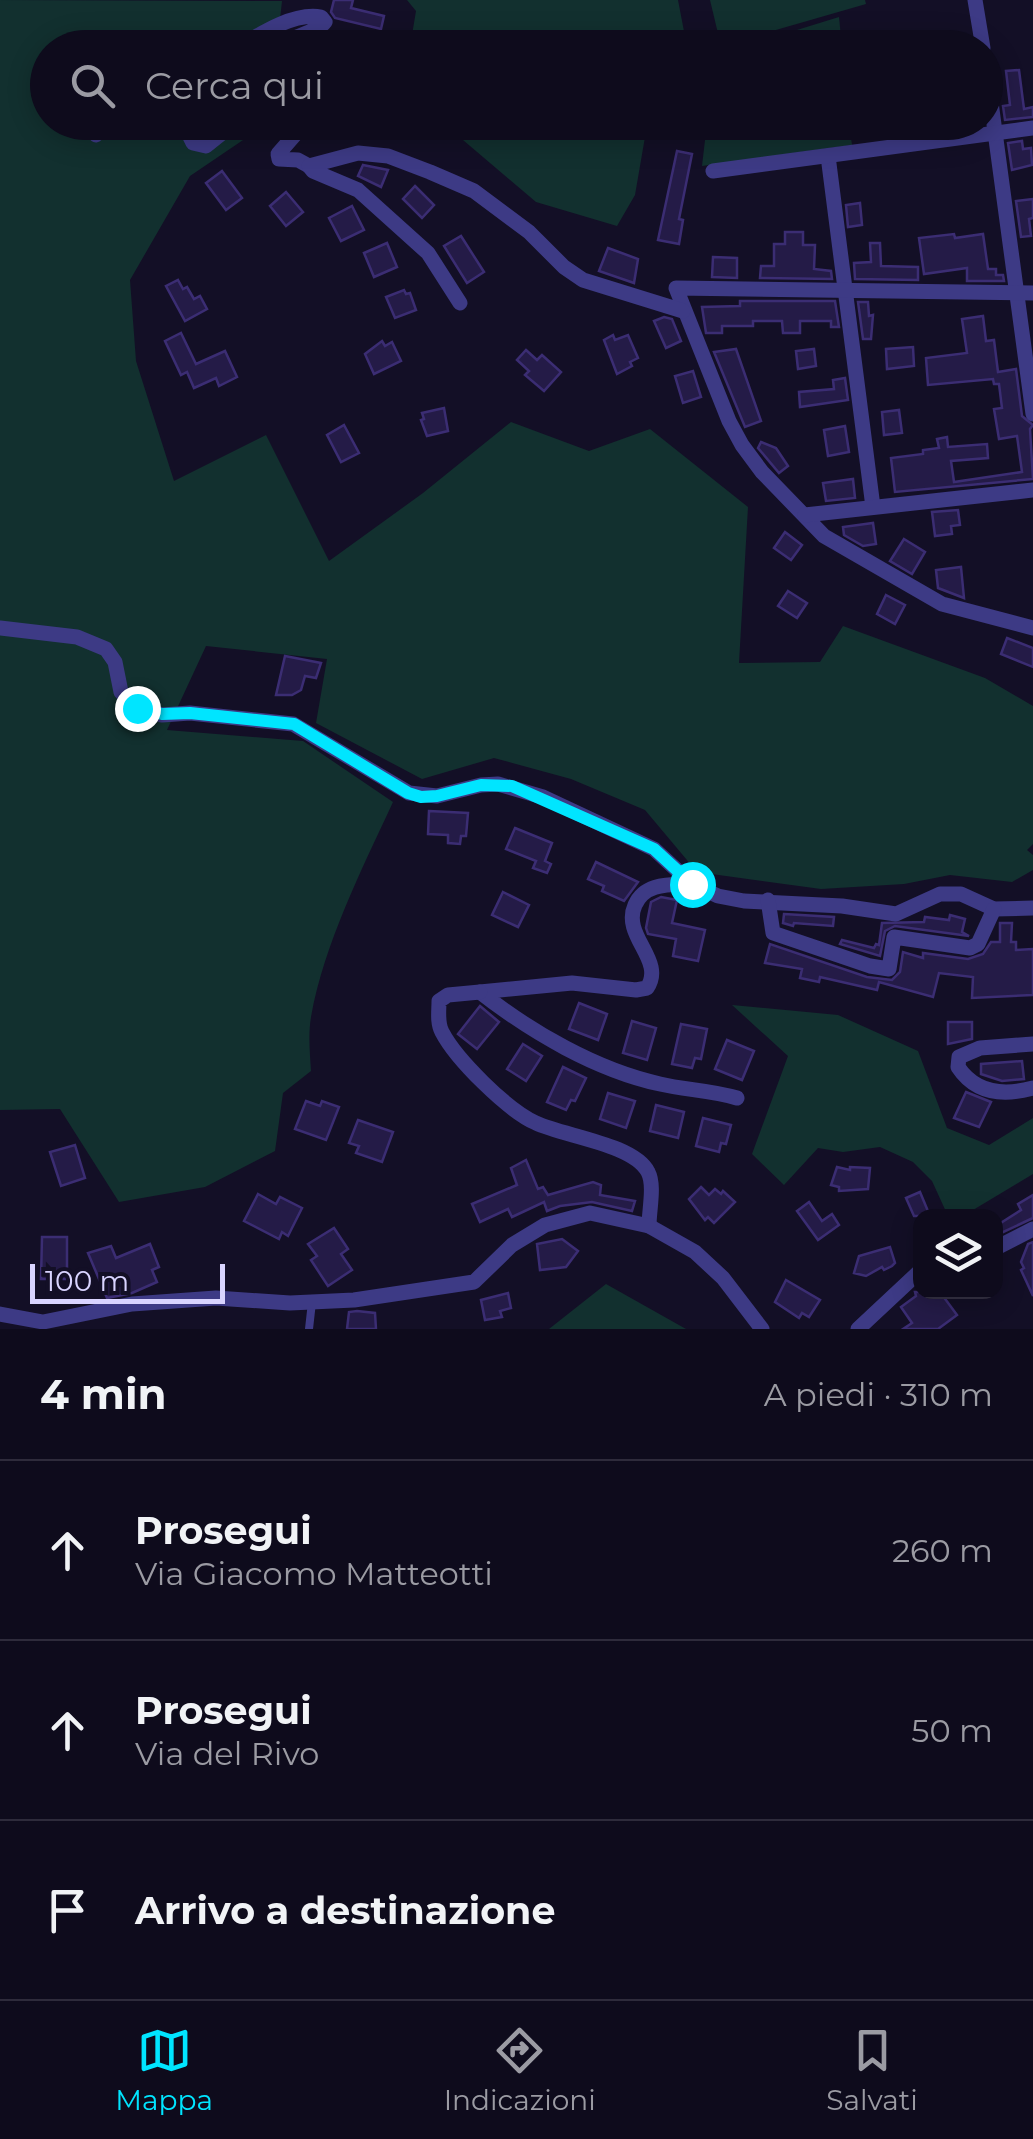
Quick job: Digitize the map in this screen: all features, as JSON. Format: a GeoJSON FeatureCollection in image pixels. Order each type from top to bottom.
{"type":"FeatureCollection","features":[{"type":"Feature","properties":{"kind":"street"},"geometry":{"type":"LineString","coordinates":[[976,0],[980,30]]}},
{"type":"Feature","properties":{"kind":"street"},"geometry":{"type":"LineString","coordinates":[[267,30],[312,16],[322,17],[325,22],[318,30]]}},
{"type":"Feature","properties":{"kind":"street"},"geometry":{"type":"LineString","coordinates":[[1003,131],[1033,128]]}},
{"type":"Feature","properties":{"kind":"street"},"geometry":{"type":"LineString","coordinates":[[192,140],[206,146],[214,140]]}},
{"type":"Feature","properties":{"kind":"street"},"geometry":{"type":"LineString","coordinates":[[290,140],[278,154],[279,159],[298,160],[313,171],[358,190],[428,253],[460,303]]}},
{"type":"Feature","properties":{"kind":"street"},"geometry":{"type":"LineString","coordinates":[[713,172],[753,170],[940,140]]}},
{"type":"Feature","properties":{"kind":"street"},"geometry":{"type":"LineString","coordinates":[[997,140],[1025,293],[1033,414]]}},
{"type":"Feature","properties":{"kind":"street"},"geometry":{"type":"LineString","coordinates":[[309,166],[358,153],[388,156],[430,172],[474,191],[529,232],[583,280],[683,311]]}},
{"type":"Feature","properties":{"kind":"street"},"geometry":{"type":"LineString","coordinates":[[828,156],[873,507]]}},
{"type":"Feature","properties":{"kind":"street"},"geometry":{"type":"LineString","coordinates":[[1025,293],[676,288],[728,421],[742,445],[762,472],[824,536],[942,604],[1033,628]]}},
{"type":"Feature","properties":{"kind":"street"},"geometry":{"type":"LineString","coordinates":[[805,515],[1033,490]]}},
{"type":"Feature","properties":{"kind":"street"},"geometry":{"type":"LineString","coordinates":[[0,628],[77,637],[106,650],[115,662],[121,692],[137,708],[162,714],[190,713],[294,724],[408,793],[421,797],[481,785],[528,791],[654,849],[692,884],[718,896],[896,914],[940,894],[960,894],[994,908],[1033,908]]}},
{"type":"Feature","properties":{"kind":"street"},"geometry":{"type":"LineString","coordinates":[[649,1226],[650,1176],[642,1163],[618,1150],[536,1123],[511,1106],[458,1054],[439,1028],[439,1002],[448,995],[572,982],[647,988],[654,969],[633,929],[632,912],[645,890],[692,884]]}},
{"type":"Feature","properties":{"kind":"street"},"geometry":{"type":"LineString","coordinates":[[768,900],[774,933],[889,969],[894,937],[970,948],[978,944],[994,908]]}},
{"type":"Feature","properties":{"kind":"street"},"geometry":{"type":"LineString","coordinates":[[480,992],[518,1021],[627,1074],[662,1085],[737,1098]]}},
{"type":"Feature","properties":{"kind":"street"},"geometry":{"type":"LineString","coordinates":[[1033,1044],[968,1051],[958,1058],[958,1067],[978,1088],[1000,1093],[1033,1088]]}},
{"type":"Feature","properties":{"kind":"street"},"geometry":{"type":"LineString","coordinates":[[0,1314],[43,1322],[149,1303],[216,1298],[354,1300],[474,1282],[512,1245],[545,1225],[590,1213],[649,1226],[696,1252],[723,1278],[762,1329]]}},
{"type":"Feature","properties":{"kind":"street"},"geometry":{"type":"LineString","coordinates":[[1003,1244],[1033,1229]]}},
{"type":"Feature","properties":{"kind":"street"},"geometry":{"type":"LineString","coordinates":[[858,1329],[913,1278]]}},
{"type":"Feature","properties":{"kind":"lane"},"geometry":{"type":"LineString","coordinates":[[309,1329],[312,1302]]}},
{"type":"Feature","properties":{"kind":"green space"},"geometry":{"type":"Polygon","coordinates":[[[0,0],[282,1],[279,30],[30,30],[30,140],[243,140],[190,176],[130,280],[136,361],[174,481],[266,435],[329,561],[423,493],[511,422],[589,451],[650,429],[748,507],[739,663],[820,662],[843,626],[985,678],[1033,706],[1033,844],[1027,850],[1033,855],[1033,870],[1012,882],[950,875],[904,884],[821,889],[697,872],[645,810],[571,779],[494,758],[422,779],[316,723],[327,659],[206,646],[167,730],[303,741],[393,802],[345,907],[325,962],[310,1024],[311,1071],[283,1093],[275,1151],[205,1187],[119,1202],[60,1109],[0,1110],[0,0]]]}},
{"type":"Feature","properties":{"kind":"green space"},"geometry":{"type":"Polygon","coordinates":[[[407,0],[678,0],[684,30],[413,30],[416,11],[407,0]]]}},
{"type":"Feature","properties":{"kind":"green space"},"geometry":{"type":"Polygon","coordinates":[[[710,0],[865,0],[866,4],[776,30],[717,30],[710,0]]]}},
{"type":"Feature","properties":{"kind":"green space"},"geometry":{"type":"Polygon","coordinates":[[[839,17],[840,30],[797,30],[839,17]]]}},
{"type":"Feature","properties":{"kind":"green space"},"geometry":{"type":"Polygon","coordinates":[[[463,140],[644,140],[635,195],[617,226],[536,202],[463,140]]]}},
{"type":"Feature","properties":{"kind":"green space"},"geometry":{"type":"Polygon","coordinates":[[[705,140],[851,140],[852,145],[702,166],[705,140]]]}},
{"type":"Feature","properties":{"kind":"green space"},"geometry":{"type":"Polygon","coordinates":[[[732,1005],[838,1015],[918,1051],[947,1128],[989,1145],[1033,1118],[1033,1174],[975,1209],[945,1209],[932,1181],[913,1162],[880,1147],[843,1152],[818,1148],[784,1185],[752,1154],[788,1056],[732,1005]]]}},
{"type":"Feature","properties":{"kind":"green space"},"geometry":{"type":"Polygon","coordinates":[[[606,1284],[686,1329],[549,1329],[606,1284]]]}},
{"type":"Feature","properties":{"kind":"building"},"geometry":{"type":"Polygon","coordinates":[[[334,0],[353,0],[351,8],[384,16],[381,29],[335,18],[331,12],[334,0]]]}},
{"type":"Feature","properties":{"kind":"building"},"geometry":{"type":"Polygon","coordinates":[[[1019,70],[1024,109],[1033,107],[1033,117],[1005,120],[1003,106],[1010,105],[1006,71],[1019,70]]]}},
{"type":"Feature","properties":{"kind":"building"},"geometry":{"type":"Polygon","coordinates":[[[1022,141],[1023,149],[1031,148],[1032,165],[1012,170],[1008,143],[1022,141]]]}},
{"type":"Feature","properties":{"kind":"building"},"geometry":{"type":"Polygon","coordinates":[[[677,151],[692,154],[679,219],[683,220],[679,244],[658,240],[677,151]]]}},
{"type":"Feature","properties":{"kind":"building"},"geometry":{"type":"Polygon","coordinates":[[[363,165],[388,170],[381,187],[358,176],[363,165]]]}},
{"type":"Feature","properties":{"kind":"building"},"geometry":{"type":"Polygon","coordinates":[[[222,171],[242,198],[226,210],[206,183],[222,171]]]}},
{"type":"Feature","properties":{"kind":"building"},"geometry":{"type":"Polygon","coordinates":[[[415,186],[434,205],[422,218],[403,199],[415,186]]]}},
{"type":"Feature","properties":{"kind":"building"},"geometry":{"type":"Polygon","coordinates":[[[286,192],[303,212],[286,226],[270,206],[286,192]]]}},
{"type":"Feature","properties":{"kind":"building"},"geometry":{"type":"Polygon","coordinates":[[[1033,199],[1031,236],[1021,237],[1016,201],[1033,199]]]}},
{"type":"Feature","properties":{"kind":"building"},"geometry":{"type":"Polygon","coordinates":[[[860,203],[862,225],[848,227],[846,205],[860,203]]]}},
{"type":"Feature","properties":{"kind":"building"},"geometry":{"type":"Polygon","coordinates":[[[352,206],[364,230],[341,241],[329,218],[352,206]]]}},
{"type":"Feature","properties":{"kind":"building"},"geometry":{"type":"Polygon","coordinates":[[[785,232],[803,232],[803,245],[815,245],[814,269],[831,271],[832,279],[760,278],[761,266],[774,266],[774,244],[785,244],[785,232]]]}},
{"type":"Feature","properties":{"kind":"building"},"geometry":{"type":"Polygon","coordinates":[[[954,234],[955,238],[983,234],[988,269],[996,269],[996,275],[1003,275],[1004,281],[967,281],[967,268],[924,274],[919,238],[954,234]]]}},
{"type":"Feature","properties":{"kind":"building"},"geometry":{"type":"Polygon","coordinates":[[[461,236],[484,272],[467,283],[444,246],[461,236]]]}},
{"type":"Feature","properties":{"kind":"building"},"geometry":{"type":"Polygon","coordinates":[[[387,243],[397,267],[374,277],[364,253],[387,243]]]}},
{"type":"Feature","properties":{"kind":"building"},"geometry":{"type":"Polygon","coordinates":[[[870,243],[880,243],[881,266],[918,267],[918,280],[855,279],[854,263],[871,262],[870,243]]]}},
{"type":"Feature","properties":{"kind":"building"},"geometry":{"type":"Polygon","coordinates":[[[608,248],[638,259],[634,283],[599,271],[608,248]]]}},
{"type":"Feature","properties":{"kind":"building"},"geometry":{"type":"Polygon","coordinates":[[[713,257],[737,258],[737,278],[712,277],[713,257]]]}},
{"type":"Feature","properties":{"kind":"building"},"geometry":{"type":"Polygon","coordinates":[[[178,280],[194,299],[200,296],[207,309],[185,321],[166,286],[178,280]]]}},
{"type":"Feature","properties":{"kind":"building"},"geometry":{"type":"Polygon","coordinates":[[[404,290],[410,293],[416,310],[395,318],[386,297],[404,290]]]}},
{"type":"Feature","properties":{"kind":"building"},"geometry":{"type":"Polygon","coordinates":[[[740,301],[835,301],[839,327],[831,327],[831,321],[800,321],[800,333],[783,333],[782,321],[753,321],[753,326],[722,326],[722,333],[706,333],[702,307],[740,306],[740,301]]]}},
{"type":"Feature","properties":{"kind":"building"},"geometry":{"type":"Polygon","coordinates":[[[858,302],[868,302],[869,316],[873,315],[871,339],[863,339],[858,302]]]}},
{"type":"Feature","properties":{"kind":"building"},"geometry":{"type":"Polygon","coordinates":[[[983,316],[986,341],[994,340],[998,372],[1016,369],[1022,416],[1033,425],[1033,479],[895,492],[891,458],[939,448],[937,439],[947,437],[948,447],[987,444],[988,458],[951,461],[954,482],[1022,472],[1017,436],[999,439],[994,409],[1002,408],[999,384],[994,384],[993,379],[928,385],[926,358],[967,353],[962,319],[983,316]]]}},
{"type":"Feature","properties":{"kind":"building"},"geometry":{"type":"Polygon","coordinates":[[[672,319],[681,341],[666,348],[654,321],[672,319]]]}},
{"type":"Feature","properties":{"kind":"building"},"geometry":{"type":"Polygon","coordinates":[[[181,333],[196,364],[225,351],[237,377],[219,386],[216,378],[194,388],[187,372],[181,375],[165,341],[181,333]]]}},
{"type":"Feature","properties":{"kind":"building"},"geometry":{"type":"Polygon","coordinates":[[[613,335],[615,340],[628,335],[638,358],[617,374],[604,340],[613,335]]]}},
{"type":"Feature","properties":{"kind":"building"},"geometry":{"type":"Polygon","coordinates":[[[382,341],[385,346],[392,342],[401,361],[374,374],[365,354],[382,341]]]}},
{"type":"Feature","properties":{"kind":"building"},"geometry":{"type":"Polygon","coordinates":[[[913,347],[914,366],[887,369],[886,349],[913,347]]]}},
{"type":"Feature","properties":{"kind":"building"},"geometry":{"type":"Polygon","coordinates":[[[736,349],[761,421],[745,427],[714,352],[736,349]]]}},
{"type":"Feature","properties":{"kind":"building"},"geometry":{"type":"Polygon","coordinates":[[[814,349],[816,366],[798,369],[796,351],[814,349]]]}},
{"type":"Feature","properties":{"kind":"building"},"geometry":{"type":"Polygon","coordinates":[[[526,350],[537,360],[542,355],[561,372],[544,391],[525,375],[529,371],[517,360],[526,350]]]}},
{"type":"Feature","properties":{"kind":"building"},"geometry":{"type":"Polygon","coordinates":[[[693,371],[701,397],[683,403],[675,376],[693,371]]]}},
{"type":"Feature","properties":{"kind":"building"},"geometry":{"type":"Polygon","coordinates":[[[845,378],[848,400],[800,407],[799,392],[834,389],[833,380],[845,378]]]}},
{"type":"Feature","properties":{"kind":"building"},"geometry":{"type":"Polygon","coordinates":[[[444,408],[448,431],[427,436],[422,413],[444,408]]]}},
{"type":"Feature","properties":{"kind":"building"},"geometry":{"type":"Polygon","coordinates":[[[899,410],[902,433],[884,435],[882,412],[899,410]]]}},
{"type":"Feature","properties":{"kind":"building"},"geometry":{"type":"Polygon","coordinates":[[[344,425],[359,453],[341,462],[327,435],[344,425]]]}},
{"type":"Feature","properties":{"kind":"building"},"geometry":{"type":"Polygon","coordinates":[[[845,426],[849,452],[828,456],[824,430],[845,426]]]}},
{"type":"Feature","properties":{"kind":"building"},"geometry":{"type":"Polygon","coordinates":[[[761,442],[776,448],[788,466],[779,473],[758,448],[761,442]]]}},
{"type":"Feature","properties":{"kind":"building"},"geometry":{"type":"Polygon","coordinates":[[[853,479],[855,498],[826,501],[823,483],[853,479]]]}},
{"type":"Feature","properties":{"kind":"building"},"geometry":{"type":"Polygon","coordinates":[[[958,510],[960,525],[951,526],[952,534],[935,536],[932,512],[958,510]]]}},
{"type":"Feature","properties":{"kind":"building"},"geometry":{"type":"Polygon","coordinates":[[[873,523],[876,544],[863,546],[844,535],[843,527],[873,523]]]}},
{"type":"Feature","properties":{"kind":"building"},"geometry":{"type":"Polygon","coordinates":[[[785,532],[802,545],[791,560],[774,548],[785,532]]]}},
{"type":"Feature","properties":{"kind":"building"},"geometry":{"type":"Polygon","coordinates":[[[904,539],[925,552],[912,574],[890,561],[904,539]]]}},
{"type":"Feature","properties":{"kind":"building"},"geometry":{"type":"Polygon","coordinates":[[[961,567],[964,598],[938,588],[936,570],[961,567]]]}},
{"type":"Feature","properties":{"kind":"building"},"geometry":{"type":"Polygon","coordinates":[[[788,591],[807,603],[797,618],[778,606],[788,591]]]}},
{"type":"Feature","properties":{"kind":"building"},"geometry":{"type":"Polygon","coordinates":[[[886,595],[905,605],[895,624],[877,614],[886,595]]]}},
{"type":"Feature","properties":{"kind":"building"},"geometry":{"type":"Polygon","coordinates":[[[1007,638],[1033,648],[1033,667],[1001,654],[1007,638]]]}},
{"type":"Feature","properties":{"kind":"building"},"geometry":{"type":"Polygon","coordinates":[[[285,656],[321,663],[316,678],[305,676],[301,690],[292,695],[276,695],[285,656]]]}},
{"type":"Feature","properties":{"kind":"building"},"geometry":{"type":"Polygon","coordinates":[[[429,811],[468,813],[466,836],[461,836],[460,844],[448,843],[448,835],[428,834],[429,811]]]}},
{"type":"Feature","properties":{"kind":"building"},"geometry":{"type":"Polygon","coordinates":[[[515,828],[552,843],[545,861],[551,864],[547,873],[533,868],[536,861],[506,849],[515,828]]]}},
{"type":"Feature","properties":{"kind":"building"},"geometry":{"type":"Polygon","coordinates":[[[596,862],[638,882],[624,901],[588,879],[596,862]]]}},
{"type":"Feature","properties":{"kind":"building"},"geometry":{"type":"Polygon","coordinates":[[[503,892],[529,905],[518,927],[492,915],[503,892]]]}},
{"type":"Feature","properties":{"kind":"building"},"geometry":{"type":"Polygon","coordinates":[[[661,897],[677,900],[672,923],[705,930],[698,961],[673,956],[676,939],[648,934],[651,902],[661,897]]]}},
{"type":"Feature","properties":{"kind":"building"},"geometry":{"type":"Polygon","coordinates":[[[784,914],[834,917],[833,926],[793,926],[783,923],[784,914]]]}},
{"type":"Feature","properties":{"kind":"building"},"geometry":{"type":"Polygon","coordinates":[[[950,915],[965,919],[962,932],[969,936],[895,926],[885,931],[880,956],[840,944],[842,940],[874,948],[879,945],[882,923],[924,922],[925,917],[949,920],[950,915]]]}},
{"type":"Feature","properties":{"kind":"building"},"geometry":{"type":"Polygon","coordinates":[[[1000,923],[1012,923],[1011,942],[1016,942],[1016,950],[1033,949],[1033,995],[972,998],[973,977],[939,973],[933,997],[879,982],[877,990],[820,977],[819,982],[800,978],[802,969],[765,963],[770,944],[867,977],[892,980],[900,972],[903,952],[923,958],[923,953],[968,959],[983,954],[991,942],[1000,942],[1000,923]]]}},
{"type":"Feature","properties":{"kind":"building"},"geometry":{"type":"Polygon","coordinates":[[[579,1003],[607,1014],[598,1040],[569,1029],[579,1003]]]}},
{"type":"Feature","properties":{"kind":"building"},"geometry":{"type":"Polygon","coordinates":[[[480,1006],[499,1022],[477,1049],[458,1034],[480,1006]]]}},
{"type":"Feature","properties":{"kind":"building"},"geometry":{"type":"Polygon","coordinates":[[[632,1021],[656,1028],[647,1060],[623,1053],[632,1021]]]}},
{"type":"Feature","properties":{"kind":"building"},"geometry":{"type":"Polygon","coordinates":[[[948,1022],[972,1022],[972,1039],[948,1044],[948,1022]]]}},
{"type":"Feature","properties":{"kind":"building"},"geometry":{"type":"Polygon","coordinates":[[[681,1024],[707,1029],[701,1059],[695,1058],[692,1068],[672,1064],[681,1024]]]}},
{"type":"Feature","properties":{"kind":"building"},"geometry":{"type":"Polygon","coordinates":[[[727,1040],[754,1051],[742,1080],[715,1069],[727,1040]]]}},
{"type":"Feature","properties":{"kind":"building"},"geometry":{"type":"Polygon","coordinates":[[[523,1044],[542,1056],[526,1081],[507,1069],[523,1044]]]}},
{"type":"Feature","properties":{"kind":"building"},"geometry":{"type":"Polygon","coordinates":[[[1022,1061],[1024,1079],[1002,1081],[981,1074],[981,1064],[1022,1061]]]}},
{"type":"Feature","properties":{"kind":"building"},"geometry":{"type":"Polygon","coordinates":[[[563,1067],[586,1078],[566,1110],[547,1102],[563,1067]]]}},
{"type":"Feature","properties":{"kind":"building"},"geometry":{"type":"Polygon","coordinates":[[[966,1092],[991,1102],[979,1127],[954,1118],[966,1092]]]}},
{"type":"Feature","properties":{"kind":"building"},"geometry":{"type":"Polygon","coordinates":[[[608,1093],[635,1101],[626,1128],[600,1119],[608,1093]]]}},
{"type":"Feature","properties":{"kind":"building"},"geometry":{"type":"Polygon","coordinates":[[[306,1101],[339,1107],[326,1140],[295,1129],[306,1101]]]}},
{"type":"Feature","properties":{"kind":"building"},"geometry":{"type":"Polygon","coordinates":[[[656,1105],[684,1112],[678,1138],[650,1131],[656,1105]]]}},
{"type":"Feature","properties":{"kind":"building"},"geometry":{"type":"Polygon","coordinates":[[[703,1118],[731,1125],[726,1144],[721,1143],[719,1152],[696,1146],[703,1118]]]}},
{"type":"Feature","properties":{"kind":"building"},"geometry":{"type":"Polygon","coordinates":[[[358,1120],[393,1132],[382,1162],[356,1153],[359,1146],[349,1143],[358,1120]]]}},
{"type":"Feature","properties":{"kind":"building"},"geometry":{"type":"Polygon","coordinates":[[[75,1145],[85,1178],[61,1186],[50,1152],[75,1145]]]}},
{"type":"Feature","properties":{"kind":"building"},"geometry":{"type":"Polygon","coordinates":[[[526,1160],[538,1189],[543,1187],[548,1195],[593,1182],[601,1185],[600,1195],[635,1201],[632,1211],[592,1202],[547,1211],[544,1202],[512,1217],[508,1209],[480,1222],[472,1204],[517,1185],[511,1168],[526,1160]]]}},
{"type":"Feature","properties":{"kind":"building"},"geometry":{"type":"Polygon","coordinates":[[[837,1167],[870,1168],[868,1189],[839,1191],[839,1187],[831,1185],[837,1167]]]}},
{"type":"Feature","properties":{"kind":"building"},"geometry":{"type":"Polygon","coordinates":[[[701,1187],[709,1195],[715,1189],[721,1194],[723,1191],[735,1202],[714,1223],[708,1217],[705,1220],[689,1199],[701,1187]]]}},
{"type":"Feature","properties":{"kind":"building"},"geometry":{"type":"Polygon","coordinates":[[[920,1192],[927,1209],[913,1209],[913,1214],[906,1198],[920,1192]]]}},
{"type":"Feature","properties":{"kind":"building"},"geometry":{"type":"Polygon","coordinates":[[[258,1194],[276,1204],[280,1197],[302,1208],[288,1236],[282,1232],[279,1239],[244,1221],[258,1194]]]}},
{"type":"Feature","properties":{"kind":"building"},"geometry":{"type":"Polygon","coordinates":[[[1033,1195],[1033,1218],[1003,1232],[1003,1222],[1021,1210],[1018,1204],[1033,1195]]]}},
{"type":"Feature","properties":{"kind":"building"},"geometry":{"type":"Polygon","coordinates":[[[809,1202],[822,1221],[832,1214],[839,1225],[818,1240],[797,1211],[809,1202]]]}},
{"type":"Feature","properties":{"kind":"building"},"geometry":{"type":"Polygon","coordinates":[[[334,1228],[348,1249],[341,1254],[352,1270],[328,1286],[311,1260],[317,1256],[308,1244],[334,1228]]]}},
{"type":"Feature","properties":{"kind":"building"},"geometry":{"type":"Polygon","coordinates":[[[42,1237],[67,1237],[67,1279],[41,1279],[42,1237]]]}},
{"type":"Feature","properties":{"kind":"building"},"geometry":{"type":"Polygon","coordinates":[[[562,1239],[578,1251],[566,1267],[540,1270],[537,1244],[562,1239]]]}},
{"type":"Feature","properties":{"kind":"building"},"geometry":{"type":"Polygon","coordinates":[[[1033,1242],[1033,1296],[1021,1262],[1028,1244],[1033,1242]]]}},
{"type":"Feature","properties":{"kind":"building"},"geometry":{"type":"Polygon","coordinates":[[[150,1244],[159,1267],[152,1270],[157,1282],[107,1298],[88,1253],[111,1246],[116,1258],[150,1244]]]}},
{"type":"Feature","properties":{"kind":"building"},"geometry":{"type":"Polygon","coordinates":[[[890,1247],[895,1263],[892,1266],[866,1276],[854,1273],[859,1256],[890,1247]]]}},
{"type":"Feature","properties":{"kind":"building"},"geometry":{"type":"Polygon","coordinates":[[[786,1280],[820,1300],[809,1317],[802,1313],[799,1318],[775,1302],[786,1280]]]}},
{"type":"Feature","properties":{"kind":"building"},"geometry":{"type":"Polygon","coordinates":[[[508,1293],[511,1308],[500,1311],[502,1317],[485,1320],[481,1300],[508,1293]]]}},
{"type":"Feature","properties":{"kind":"building"},"geometry":{"type":"Polygon","coordinates":[[[913,1298],[945,1299],[957,1315],[938,1329],[903,1329],[912,1323],[901,1307],[913,1298]]]}},
{"type":"Feature","properties":{"kind":"building"},"geometry":{"type":"Polygon","coordinates":[[[349,1312],[375,1313],[376,1329],[347,1329],[349,1312]]]}},
{"type":"Feature","properties":{"kind":"route"},"geometry":{"type":"LineString","coordinates":[[137,708],[162,714],[190,713],[294,724],[408,793],[421,797],[481,785],[512,786],[627,834],[654,849],[692,884]]}}]}
